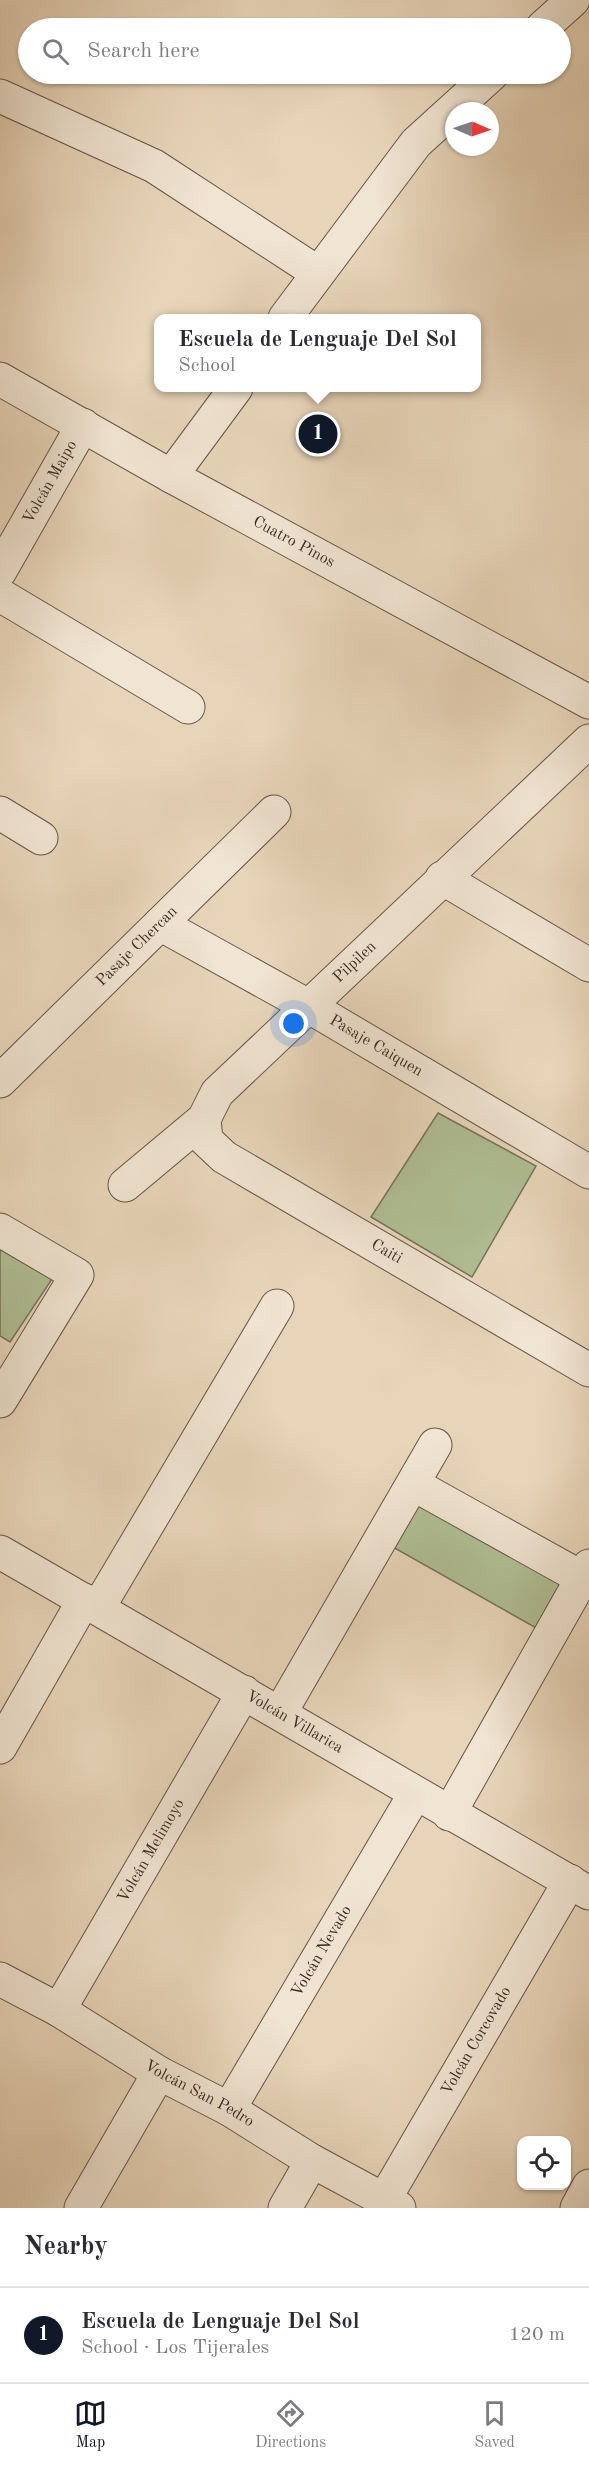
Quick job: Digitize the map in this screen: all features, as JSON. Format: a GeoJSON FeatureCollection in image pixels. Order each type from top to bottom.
{"type":"FeatureCollection","features":[{"type":"Feature","properties":{"kind":"street"},"geometry":{"type":"LineString","coordinates":[[553,18],[573,0]]}},
{"type":"Feature","properties":{"kind":"street"},"geometry":{"type":"LineString","coordinates":[[288,314],[416,143],[481,84]]}},
{"type":"Feature","properties":{"kind":"street"},"geometry":{"type":"LineString","coordinates":[[0,96],[154,166],[318,273]]}},
{"type":"Feature","properties":{"kind":"street","name":"Cuatro Pinos"},"geometry":{"type":"LineString","coordinates":[[0,379],[171,476],[589,702]]}},
{"type":"Feature","properties":{"kind":"street"},"geometry":{"type":"LineString","coordinates":[[171,476],[232,392]]}},
{"type":"Feature","properties":{"kind":"street","name":"Volcán Maipo"},"geometry":{"type":"LineString","coordinates":[[0,571],[83,425]]}},
{"type":"Feature","properties":{"kind":"street"},"geometry":{"type":"LineString","coordinates":[[0,595],[188,707]]}},
{"type":"Feature","properties":{"kind":"street","name":"Pilpilen"},"geometry":{"type":"LineString","coordinates":[[125,1185],[204,1119],[217,1093],[589,741]]}},
{"type":"Feature","properties":{"kind":"street","name":"Pasaje Chercan"},"geometry":{"type":"LineString","coordinates":[[0,1081],[274,812]]}},
{"type":"Feature","properties":{"kind":"street"},"geometry":{"type":"LineString","coordinates":[[0,813],[41,838]]}},
{"type":"Feature","properties":{"kind":"street"},"geometry":{"type":"LineString","coordinates":[[442,878],[589,965]]}},
{"type":"Feature","properties":{"kind":"street","name":"Pasaje Caiquen"},"geometry":{"type":"LineString","coordinates":[[160,924],[308,1006],[589,1172]]}},
{"type":"Feature","properties":{"kind":"street","name":"Caiti"},"geometry":{"type":"LineString","coordinates":[[204,1119],[206,1140],[224,1157],[589,1370]]}},
{"type":"Feature","properties":{"kind":"street"},"geometry":{"type":"LineString","coordinates":[[0,1230],[76,1275],[0,1401]]}},
{"type":"Feature","properties":{"kind":"street"},"geometry":{"type":"LineString","coordinates":[[0,1747],[277,1306]]}},
{"type":"Feature","properties":{"kind":"street"},"geometry":{"type":"LineString","coordinates":[[280,1713],[435,1445]]}},
{"type":"Feature","properties":{"kind":"street"},"geometry":{"type":"LineString","coordinates":[[413,1484],[585,1572],[449,1814]]}},
{"type":"Feature","properties":{"kind":"street","name":"Volcán Villarica"},"geometry":{"type":"LineString","coordinates":[[0,1552],[280,1713],[449,1814],[580,1887]]}},
{"type":"Feature","properties":{"kind":"street","name":"Volcán Melimoyo"},"geometry":{"type":"LineString","coordinates":[[59,2010],[244,1692]]}},
{"type":"Feature","properties":{"kind":"street","name":"Volcán Nevado"},"geometry":{"type":"LineString","coordinates":[[229,2109],[415,1794]]}},
{"type":"Feature","properties":{"kind":"street","name":"Volcán Corcovado"},"geometry":{"type":"LineString","coordinates":[[392,2204],[580,1887]]}},
{"type":"Feature","properties":{"kind":"street","name":"Volcán San Pedro"},"geometry":{"type":"LineString","coordinates":[[2,1984],[59,2010],[159,2073],[229,2109],[312,2161],[392,2204]]}},
{"type":"Feature","properties":{"kind":"street"},"geometry":{"type":"LineString","coordinates":[[81,2208],[159,2073]]}},
{"type":"Feature","properties":{"kind":"street"},"geometry":{"type":"LineString","coordinates":[[285,2208],[312,2161]]}},
{"type":"Feature","properties":{"kind":"street"},"geometry":{"type":"LineString","coordinates":[[577,2208],[589,2186]]}},
{"type":"Feature","properties":{"kind":"green space"},"geometry":{"type":"Polygon","coordinates":[[[438,1113],[536,1166],[472,1277],[371,1217],[438,1113]]]}},
{"type":"Feature","properties":{"kind":"green space"},"geometry":{"type":"Polygon","coordinates":[[[0,1245],[54,1276],[10,1342],[0,1336],[0,1245]]]}},
{"type":"Feature","properties":{"kind":"green space"},"geometry":{"type":"Polygon","coordinates":[[[417,1497],[565,1582],[538,1629],[391,1546],[417,1497]]]}},
{"type":"Feature","properties":{"kind":"place","name":"Escuela de Lenguaje Del Sol"},"geometry":{"type":"Point","coordinates":[318,434]}}]}
